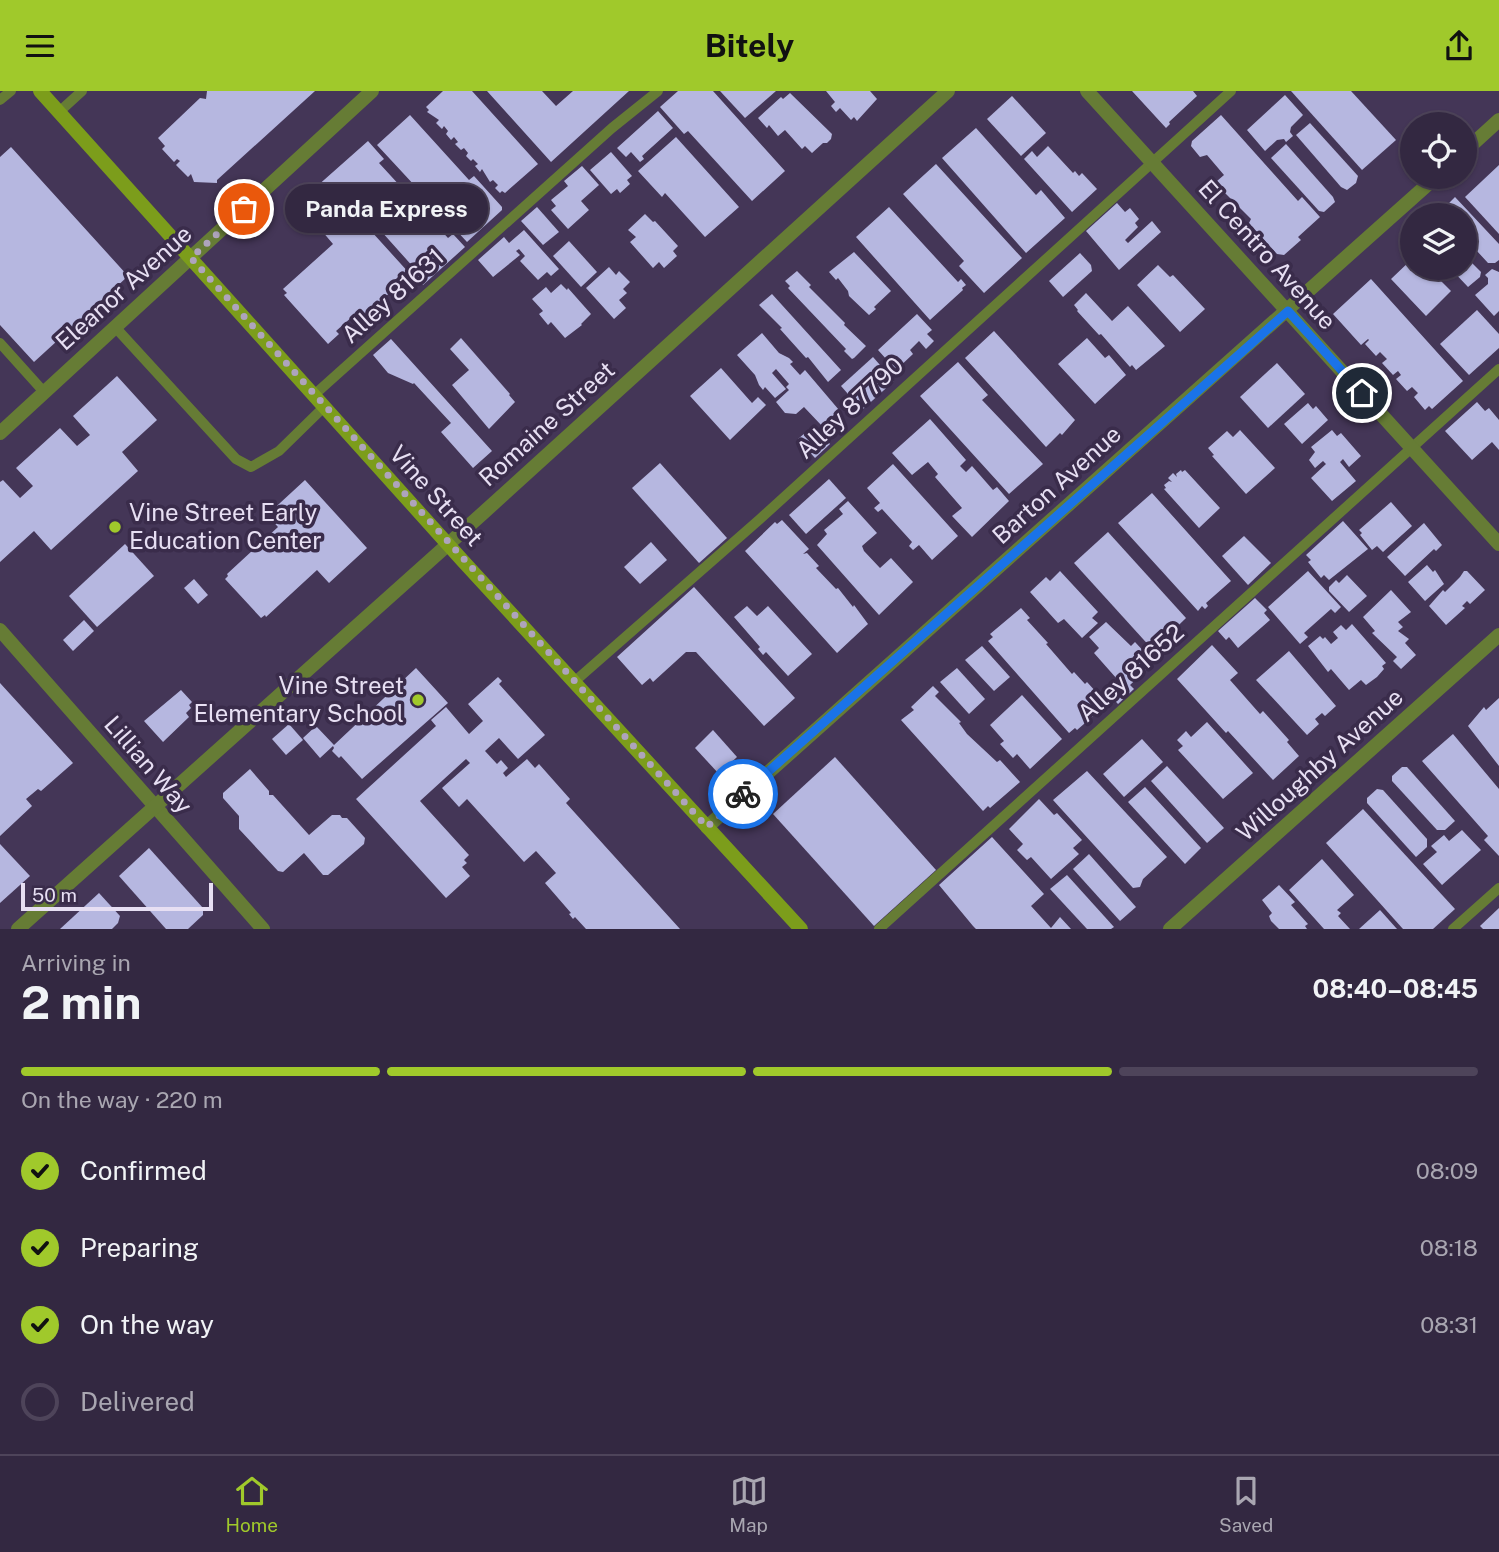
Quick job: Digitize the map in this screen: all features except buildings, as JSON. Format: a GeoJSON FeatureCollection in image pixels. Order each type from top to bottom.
{"type":"FeatureCollection","features":[{"type":"Feature","properties":{"kind":"main road","name":"Vine Street"},"geometry":{"type":"LineString","coordinates":[[40,91],[448,544],[801,929]]}},
{"type":"Feature","properties":{"kind":"street","name":"Eleanor Avenue"},"geometry":{"type":"LineString","coordinates":[[0,433],[372,91]]}},
{"type":"Feature","properties":{"kind":"street","name":"Romaine Street"},"geometry":{"type":"LineString","coordinates":[[18,929],[948,91]]}},
{"type":"Feature","properties":{"kind":"street","name":"El Centro Avenue"},"geometry":{"type":"LineString","coordinates":[[1087,91],[1499,544]]}},
{"type":"Feature","properties":{"kind":"street"},"geometry":{"type":"LineString","coordinates":[[1477,140],[1499,120]]}},
{"type":"Feature","properties":{"kind":"street","name":"Barton Avenue"},"geometry":{"type":"LineString","coordinates":[[707,827],[1423,189]]}},
{"type":"Feature","properties":{"kind":"street","name":"Lillian Way"},"geometry":{"type":"LineString","coordinates":[[0,630],[263,929]]}},
{"type":"Feature","properties":{"kind":"street","name":"Willoughby Avenue"},"geometry":{"type":"LineString","coordinates":[[1170,929],[1499,635]]}},
{"type":"Feature","properties":{"kind":"lane"},"geometry":{"type":"LineString","coordinates":[[0,100],[11,91]]}},
{"type":"Feature","properties":{"kind":"lane"},"geometry":{"type":"LineString","coordinates":[[59,112],[82,91]]}},
{"type":"Feature","properties":{"kind":"lane","name":"Alley 81631"},"geometry":{"type":"LineString","coordinates":[[314,395],[602,137],[659,91]]}},
{"type":"Feature","properties":{"kind":"lane","name":"Alley 87790"},"geometry":{"type":"LineString","coordinates":[[574,682],[760,519],[1231,91]]}},
{"type":"Feature","properties":{"kind":"lane"},"geometry":{"type":"LineString","coordinates":[[115,327],[236,460],[251,467],[279,451],[324,407]]}},
{"type":"Feature","properties":{"kind":"lane"},"geometry":{"type":"LineString","coordinates":[[0,343],[44,392]]}},
{"type":"Feature","properties":{"kind":"lane","name":"Alley 81652"},"geometry":{"type":"LineString","coordinates":[[879,929],[1499,369]]}},
{"type":"Feature","properties":{"kind":"lane"},"geometry":{"type":"LineString","coordinates":[[1453,929],[1499,888]]}},
{"type":"Feature","properties":{"kind":"way so far"},"geometry":{"type":"LineString","coordinates":[[244,209],[191,258],[707,827],[743,794]]}},
{"type":"Feature","properties":{"kind":"place","name":"Panda Express"},"geometry":{"type":"Point","coordinates":[244,209]}},
{"type":"Feature","properties":{"kind":"place","name":"Vine Street Early Education Center"},"geometry":{"type":"Point","coordinates":[115,527]}},
{"type":"Feature","properties":{"kind":"place","name":"Vine Street Elementary School"},"geometry":{"type":"Point","coordinates":[418,700]}},
{"type":"Feature","properties":{"kind":"route"},"geometry":{"type":"LineString","coordinates":[[743,794],[1288,311],[1362,393]]}}]}
